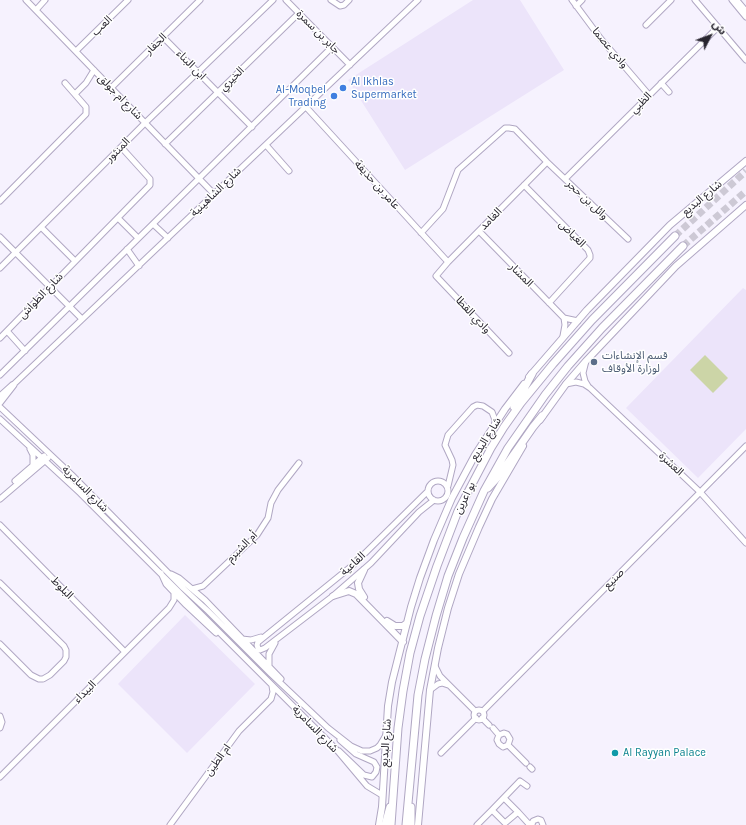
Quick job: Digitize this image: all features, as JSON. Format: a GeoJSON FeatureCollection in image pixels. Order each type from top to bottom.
{"type":"FeatureCollection","features":[{"type":"Feature","properties":{"kind":"highway","name":"بو اعرين"},"geometry":{"type":"LineString","coordinates":[[391,825],[398,728],[410,653],[420,616],[443,547],[458,511],[504,427],[521,404],[592,320],[675,236]]}},
{"type":"Feature","properties":{"kind":"highway","name":"بو اعرين"},"geometry":{"type":"LineString","coordinates":[[406,825],[418,695],[425,659],[436,616],[455,557],[484,491],[512,442],[545,395],[568,366],[602,328],[683,246]]}},
{"type":"Feature","properties":{"kind":"highway"},"geometry":{"type":"LineString","coordinates":[[504,427],[532,374]]}},
{"type":"Feature","properties":{"kind":"highway"},"geometry":{"type":"LineString","coordinates":[[484,491],[498,478],[532,427],[542,416]]}},
{"type":"Feature","properties":{"kind":"highway"},"geometry":{"type":"LineString","coordinates":[[408,795],[411,825]]}},
{"type":"Feature","properties":{"kind":"highway"},"geometry":{"type":"LineString","coordinates":[[385,825],[393,800]]}},
{"type":"Feature","properties":{"kind":"main road"},"geometry":{"type":"LineString","coordinates":[[736,0],[746,12]]}},
{"type":"Feature","properties":{"kind":"main road","name":"شارع البديع"},"geometry":{"type":"LineString","coordinates":[[379,825],[382,807],[386,734],[391,690],[407,623],[420,578],[437,533],[452,498],[475,455],[505,409],[532,374],[578,321],[670,225],[746,161]]}},
{"type":"Feature","properties":{"kind":"main road"},"geometry":{"type":"LineString","coordinates":[[740,210],[746,200]]}},
{"type":"Feature","properties":{"kind":"main road"},"geometry":{"type":"LineString","coordinates":[[418,825],[430,690],[434,666],[450,601],[459,574],[492,499],[542,416],[566,384],[676,266],[746,205]]}},
{"type":"Feature","properties":{"kind":"main road"},"geometry":{"type":"LineString","coordinates":[[364,570],[358,583],[358,590],[392,625],[399,626],[407,623]]}},
{"type":"Feature","properties":{"kind":"main road"},"geometry":{"type":"LineString","coordinates":[[333,596],[349,591],[356,594],[403,642]]}},
{"type":"Feature","properties":{"kind":"street","name":"شارع ام جولق"},"geometry":{"type":"LineString","coordinates":[[26,0],[214,194]]}},
{"type":"Feature","properties":{"kind":"street"},"geometry":{"type":"LineString","coordinates":[[36,10],[45,0]]}},
{"type":"Feature","properties":{"kind":"street","name":"العب"},"geometry":{"type":"LineString","coordinates":[[76,51],[128,0]]}},
{"type":"Feature","properties":{"kind":"street","name":"الجفار"},"geometry":{"type":"LineString","coordinates":[[111,88],[200,0]]}},
{"type":"Feature","properties":{"kind":"street","name":"المنثور"},"geometry":{"type":"LineString","coordinates":[[0,268],[144,123],[273,0]]}},
{"type":"Feature","properties":{"kind":"street","name":"جابر بن سمرة"},"geometry":{"type":"LineString","coordinates":[[286,0],[350,65]]}},
{"type":"Feature","properties":{"kind":"street"},"geometry":{"type":"LineString","coordinates":[[331,0],[340,6],[344,5],[349,0]]}},
{"type":"Feature","properties":{"kind":"street","name":"شارع الشاهينية"},"geometry":{"type":"LineString","coordinates":[[0,396],[139,266],[418,0]]}},
{"type":"Feature","properties":{"kind":"street","name":"وادي عصما"},"geometry":{"type":"LineString","coordinates":[[572,0],[601,39],[649,95]]}},
{"type":"Feature","properties":{"kind":"street"},"geometry":{"type":"LineString","coordinates":[[576,6],[582,0]]}},
{"type":"Feature","properties":{"kind":"street"},"geometry":{"type":"LineString","coordinates":[[646,25],[671,0]]}},
{"type":"Feature","properties":{"kind":"street"},"geometry":{"type":"LineString","coordinates":[[695,0],[746,60]]}},
{"type":"Feature","properties":{"kind":"street"},"geometry":{"type":"LineString","coordinates":[[732,0],[746,18]]}},
{"type":"Feature","properties":{"kind":"street","name":"الخيري"},"geometry":{"type":"LineString","coordinates":[[165,144],[299,14]]}},
{"type":"Feature","properties":{"kind":"street","name":"الظبي"},"geometry":{"type":"LineString","coordinates":[[565,179],[718,27]]}},
{"type":"Feature","properties":{"kind":"street","name":"ابن البناء"},"geometry":{"type":"LineString","coordinates":[[163,37],[252,127]]}},
{"type":"Feature","properties":{"kind":"street","name":"شارع الشاهينية"},"geometry":{"type":"LineString","coordinates":[[0,375],[332,47]]}},
{"type":"Feature","properties":{"kind":"street"},"geometry":{"type":"LineString","coordinates":[[86,83],[94,70]]}},
{"type":"Feature","properties":{"kind":"street"},"geometry":{"type":"LineString","coordinates":[[75,94],[86,83],[98,75]]}},
{"type":"Feature","properties":{"kind":"street"},"geometry":{"type":"LineString","coordinates":[[0,200],[84,116],[86,107],[65,83]]}},
{"type":"Feature","properties":{"kind":"street"},"geometry":{"type":"LineString","coordinates":[[661,83],[669,92]]}},
{"type":"Feature","properties":{"kind":"street","name":"عامر بن حذيفة"},"geometry":{"type":"LineString","coordinates":[[306,107],[448,262]]}},
{"type":"Feature","properties":{"kind":"street","name":"وائل بن حجر"},"geometry":{"type":"LineString","coordinates":[[421,233],[443,209],[458,170],[505,128],[515,129],[547,162],[628,239]]}},
{"type":"Feature","properties":{"kind":"street"},"geometry":{"type":"LineString","coordinates":[[266,145],[289,171]]}},
{"type":"Feature","properties":{"kind":"street","name":"شارع الطواش"},"geometry":{"type":"LineString","coordinates":[[0,338],[148,188],[151,182],[148,176],[121,147]]}},
{"type":"Feature","properties":{"kind":"street","name":"الغامد"},"geometry":{"type":"LineString","coordinates":[[436,276],[547,162]]}},
{"type":"Feature","properties":{"kind":"street","name":"الغياض"},"geometry":{"type":"LineString","coordinates":[[524,185],[588,250],[590,255],[590,258],[549,303]]}},
{"type":"Feature","properties":{"kind":"street"},"geometry":{"type":"LineString","coordinates":[[118,218],[138,238]]}},
{"type":"Feature","properties":{"kind":"street"},"geometry":{"type":"LineString","coordinates":[[153,224],[168,238]]}},
{"type":"Feature","properties":{"kind":"street"},"geometry":{"type":"LineString","coordinates":[[42,227],[76,261]]}},
{"type":"Feature","properties":{"kind":"street","name":"المشار"},"geometry":{"type":"LineString","coordinates":[[479,231],[564,318]]}},
{"type":"Feature","properties":{"kind":"street"},"geometry":{"type":"LineString","coordinates":[[0,237],[82,320]]}},
{"type":"Feature","properties":{"kind":"street"},"geometry":{"type":"LineString","coordinates":[[127,249],[139,266]]}},
{"type":"Feature","properties":{"kind":"street","name":"وادي القطا"},"geometry":{"type":"LineString","coordinates":[[436,276],[509,353]]}},
{"type":"Feature","properties":{"kind":"street"},"geometry":{"type":"LineString","coordinates":[[562,339],[565,332],[564,318],[578,321]]}},
{"type":"Feature","properties":{"kind":"street"},"geometry":{"type":"LineString","coordinates":[[7,332],[25,351]]}},
{"type":"Feature","properties":{"kind":"street","name":"العشرة"},"geometry":{"type":"LineString","coordinates":[[586,361],[583,373],[585,381],[590,388]]}},
{"type":"Feature","properties":{"kind":"street","name":"العشرة"},"geometry":{"type":"LineString","coordinates":[[566,384],[576,382],[584,384],[590,388],[700,492],[746,543]]}},
{"type":"Feature","properties":{"kind":"street","name":"شارع الشاهينية"},"geometry":{"type":"LineString","coordinates":[[0,402],[14,384]]}},
{"type":"Feature","properties":{"kind":"street"},"geometry":{"type":"LineString","coordinates":[[0,392],[7,389]]}},
{"type":"Feature","properties":{"kind":"street"},"geometry":{"type":"LineString","coordinates":[[6,396],[4,407],[8,415]]}},
{"type":"Feature","properties":{"kind":"street"},"geometry":{"type":"LineString","coordinates":[[451,473],[441,481],[432,483],[428,491],[429,495],[434,500],[442,501],[448,495],[448,486],[453,465],[445,445],[448,435],[473,407],[477,405],[483,406],[492,412],[499,412],[505,409]]}},
{"type":"Feature","properties":{"kind":"street","name":"شارع السامرية"},"geometry":{"type":"LineString","coordinates":[[0,407],[328,728],[351,746],[362,751],[370,751],[377,748],[386,734]]}},
{"type":"Feature","properties":{"kind":"street"},"geometry":{"type":"LineString","coordinates":[[492,412],[495,425]]}},
{"type":"Feature","properties":{"kind":"street","name":"شارع السامرية"},"geometry":{"type":"LineString","coordinates":[[0,419],[21,440],[55,469],[124,536],[335,748],[364,783],[382,795]]}},
{"type":"Feature","properties":{"kind":"street"},"geometry":{"type":"LineString","coordinates":[[21,440],[33,453],[35,466]]}},
{"type":"Feature","properties":{"kind":"street","name":"صنيع"},"geometry":{"type":"LineString","coordinates":[[483,711],[746,446]]}},
{"type":"Feature","properties":{"kind":"street"},"geometry":{"type":"LineString","coordinates":[[0,495],[49,454]]}},
{"type":"Feature","properties":{"kind":"street","name":"أم الشبرم"},"geometry":{"type":"LineString","coordinates":[[192,589],[203,586],[257,535],[268,518],[271,503],[278,490],[299,463]]}},
{"type":"Feature","properties":{"kind":"street"},"geometry":{"type":"LineString","coordinates":[[0,499],[35,466],[45,466],[55,469]]}},
{"type":"Feature","properties":{"kind":"street"},"geometry":{"type":"LineString","coordinates":[[441,481],[448,486]]}},
{"type":"Feature","properties":{"kind":"street","name":"القاعية"},"geometry":{"type":"LineString","coordinates":[[428,491],[353,565],[257,643],[259,649],[263,649],[333,596],[364,570],[424,508],[434,500]]}},
{"type":"Feature","properties":{"kind":"street","name":"البلوط"},"geometry":{"type":"LineString","coordinates":[[0,525],[125,652]]}},
{"type":"Feature","properties":{"kind":"street"},"geometry":{"type":"LineString","coordinates":[[124,536],[128,532]]}},
{"type":"Feature","properties":{"kind":"street","name":"شارع السامرية"},"geometry":{"type":"LineString","coordinates":[[161,573],[165,583],[184,604],[221,637],[232,644]]}},
{"type":"Feature","properties":{"kind":"street","name":"شارع السامرية"},"geometry":{"type":"LineString","coordinates":[[168,573],[175,575],[201,596],[268,666],[310,707],[315,715]]}},
{"type":"Feature","properties":{"kind":"street"},"geometry":{"type":"LineString","coordinates":[[0,582],[64,646],[66,650],[66,657],[50,675],[43,679],[31,675],[0,644]]}},
{"type":"Feature","properties":{"kind":"street"},"geometry":{"type":"LineString","coordinates":[[201,596],[203,586]]}},
{"type":"Feature","properties":{"kind":"street"},"geometry":{"type":"LineString","coordinates":[[170,608],[174,602],[174,593]]}},
{"type":"Feature","properties":{"kind":"street","name":"البيداء"},"geometry":{"type":"LineString","coordinates":[[0,777],[170,608],[176,604],[184,604]]}},
{"type":"Feature","properties":{"kind":"street","name":"القاعية"},"geometry":{"type":"LineString","coordinates":[[241,638],[253,640],[272,630]]}},
{"type":"Feature","properties":{"kind":"street","name":"القاعية"},"geometry":{"type":"LineString","coordinates":[[268,666],[270,651],[284,633]]}},
{"type":"Feature","properties":{"kind":"street"},"geometry":{"type":"LineString","coordinates":[[434,666],[439,674],[475,711],[474,715],[476,718]]}},
{"type":"Feature","properties":{"kind":"street"},"geometry":{"type":"LineString","coordinates":[[430,690],[435,685],[440,683],[451,686]]}},
{"type":"Feature","properties":{"kind":"street"},"geometry":{"type":"LineString","coordinates":[[272,686],[273,692],[271,699],[284,697]]}},
{"type":"Feature","properties":{"kind":"street","name":"ام الطين"},"geometry":{"type":"LineString","coordinates":[[170,825],[239,730],[254,718],[271,699]]}},
{"type":"Feature","properties":{"kind":"street"},"geometry":{"type":"LineString","coordinates":[[475,711],[483,711],[484,715],[482,718]]}},
{"type":"Feature","properties":{"kind":"street"},"geometry":{"type":"LineString","coordinates":[[0,716],[2,722],[0,728]]}},
{"type":"Feature","properties":{"kind":"street"},"geometry":{"type":"LineString","coordinates":[[476,718],[479,720],[482,718],[499,735]]}},
{"type":"Feature","properties":{"kind":"street"},"geometry":{"type":"LineString","coordinates":[[441,753],[476,718]]}},
{"type":"Feature","properties":{"kind":"street"},"geometry":{"type":"LineString","coordinates":[[328,728],[353,752],[374,762],[377,767],[376,772],[372,777],[364,775],[344,754],[335,748]]}},
{"type":"Feature","properties":{"kind":"street"},"geometry":{"type":"LineString","coordinates":[[499,735],[504,733],[509,737],[510,740],[508,745]]}},
{"type":"Feature","properties":{"kind":"street"},"geometry":{"type":"LineString","coordinates":[[499,735],[497,740],[499,744],[503,746],[508,745],[530,766]]}},
{"type":"Feature","properties":{"kind":"street"},"geometry":{"type":"LineString","coordinates":[[477,825],[520,781],[527,786]]}},
{"type":"Feature","properties":{"kind":"street"},"geometry":{"type":"LineString","coordinates":[[504,798],[528,823],[532,825],[535,820],[538,819],[543,825]]}},
{"type":"Feature","properties":{"kind":"street"},"geometry":{"type":"LineString","coordinates":[[492,810],[506,823],[518,812]]}},
{"type":"Feature","properties":{"kind":"shaded area"},"geometry":{"type":"Polygon","coordinates":[[[473,0],[520,0],[564,70],[405,170],[348,80],[473,0]]]}},
{"type":"Feature","properties":{"kind":"shaded area"},"geometry":{"type":"Polygon","coordinates":[[[743,288],[746,290],[746,429],[698,478],[626,408],[743,288]]]}},
{"type":"Feature","properties":{"kind":"shaded area"},"geometry":{"type":"Polygon","coordinates":[[[185,615],[255,684],[187,753],[118,684],[185,615]]]}},
{"type":"Feature","properties":{"kind":"green space"},"geometry":{"type":"Polygon","coordinates":[[[705,355],[728,378],[713,393],[690,370],[705,355]]]}},
{"type":"Feature","properties":{"kind":"tunnel"},"geometry":{"type":"LineString","coordinates":[[675,236],[746,171]]}},
{"type":"Feature","properties":{"kind":"tunnel"},"geometry":{"type":"LineString","coordinates":[[683,246],[746,191]]}},
{"type":"Feature","properties":{"kind":"place","name":"Al Ikhlas Supermarket"},"geometry":{"type":"Point","coordinates":[343,88]}},
{"type":"Feature","properties":{"kind":"place","name":"Al-Moqbel Trading"},"geometry":{"type":"Point","coordinates":[334,96]}},
{"type":"Feature","properties":{"kind":"place","name":"قسم الإنشاءات لوزارة الأوقاف"},"geometry":{"type":"Point","coordinates":[594,362]}},
{"type":"Feature","properties":{"kind":"place","name":"Al Rayyan Palace"},"geometry":{"type":"Point","coordinates":[615,753]}}]}
